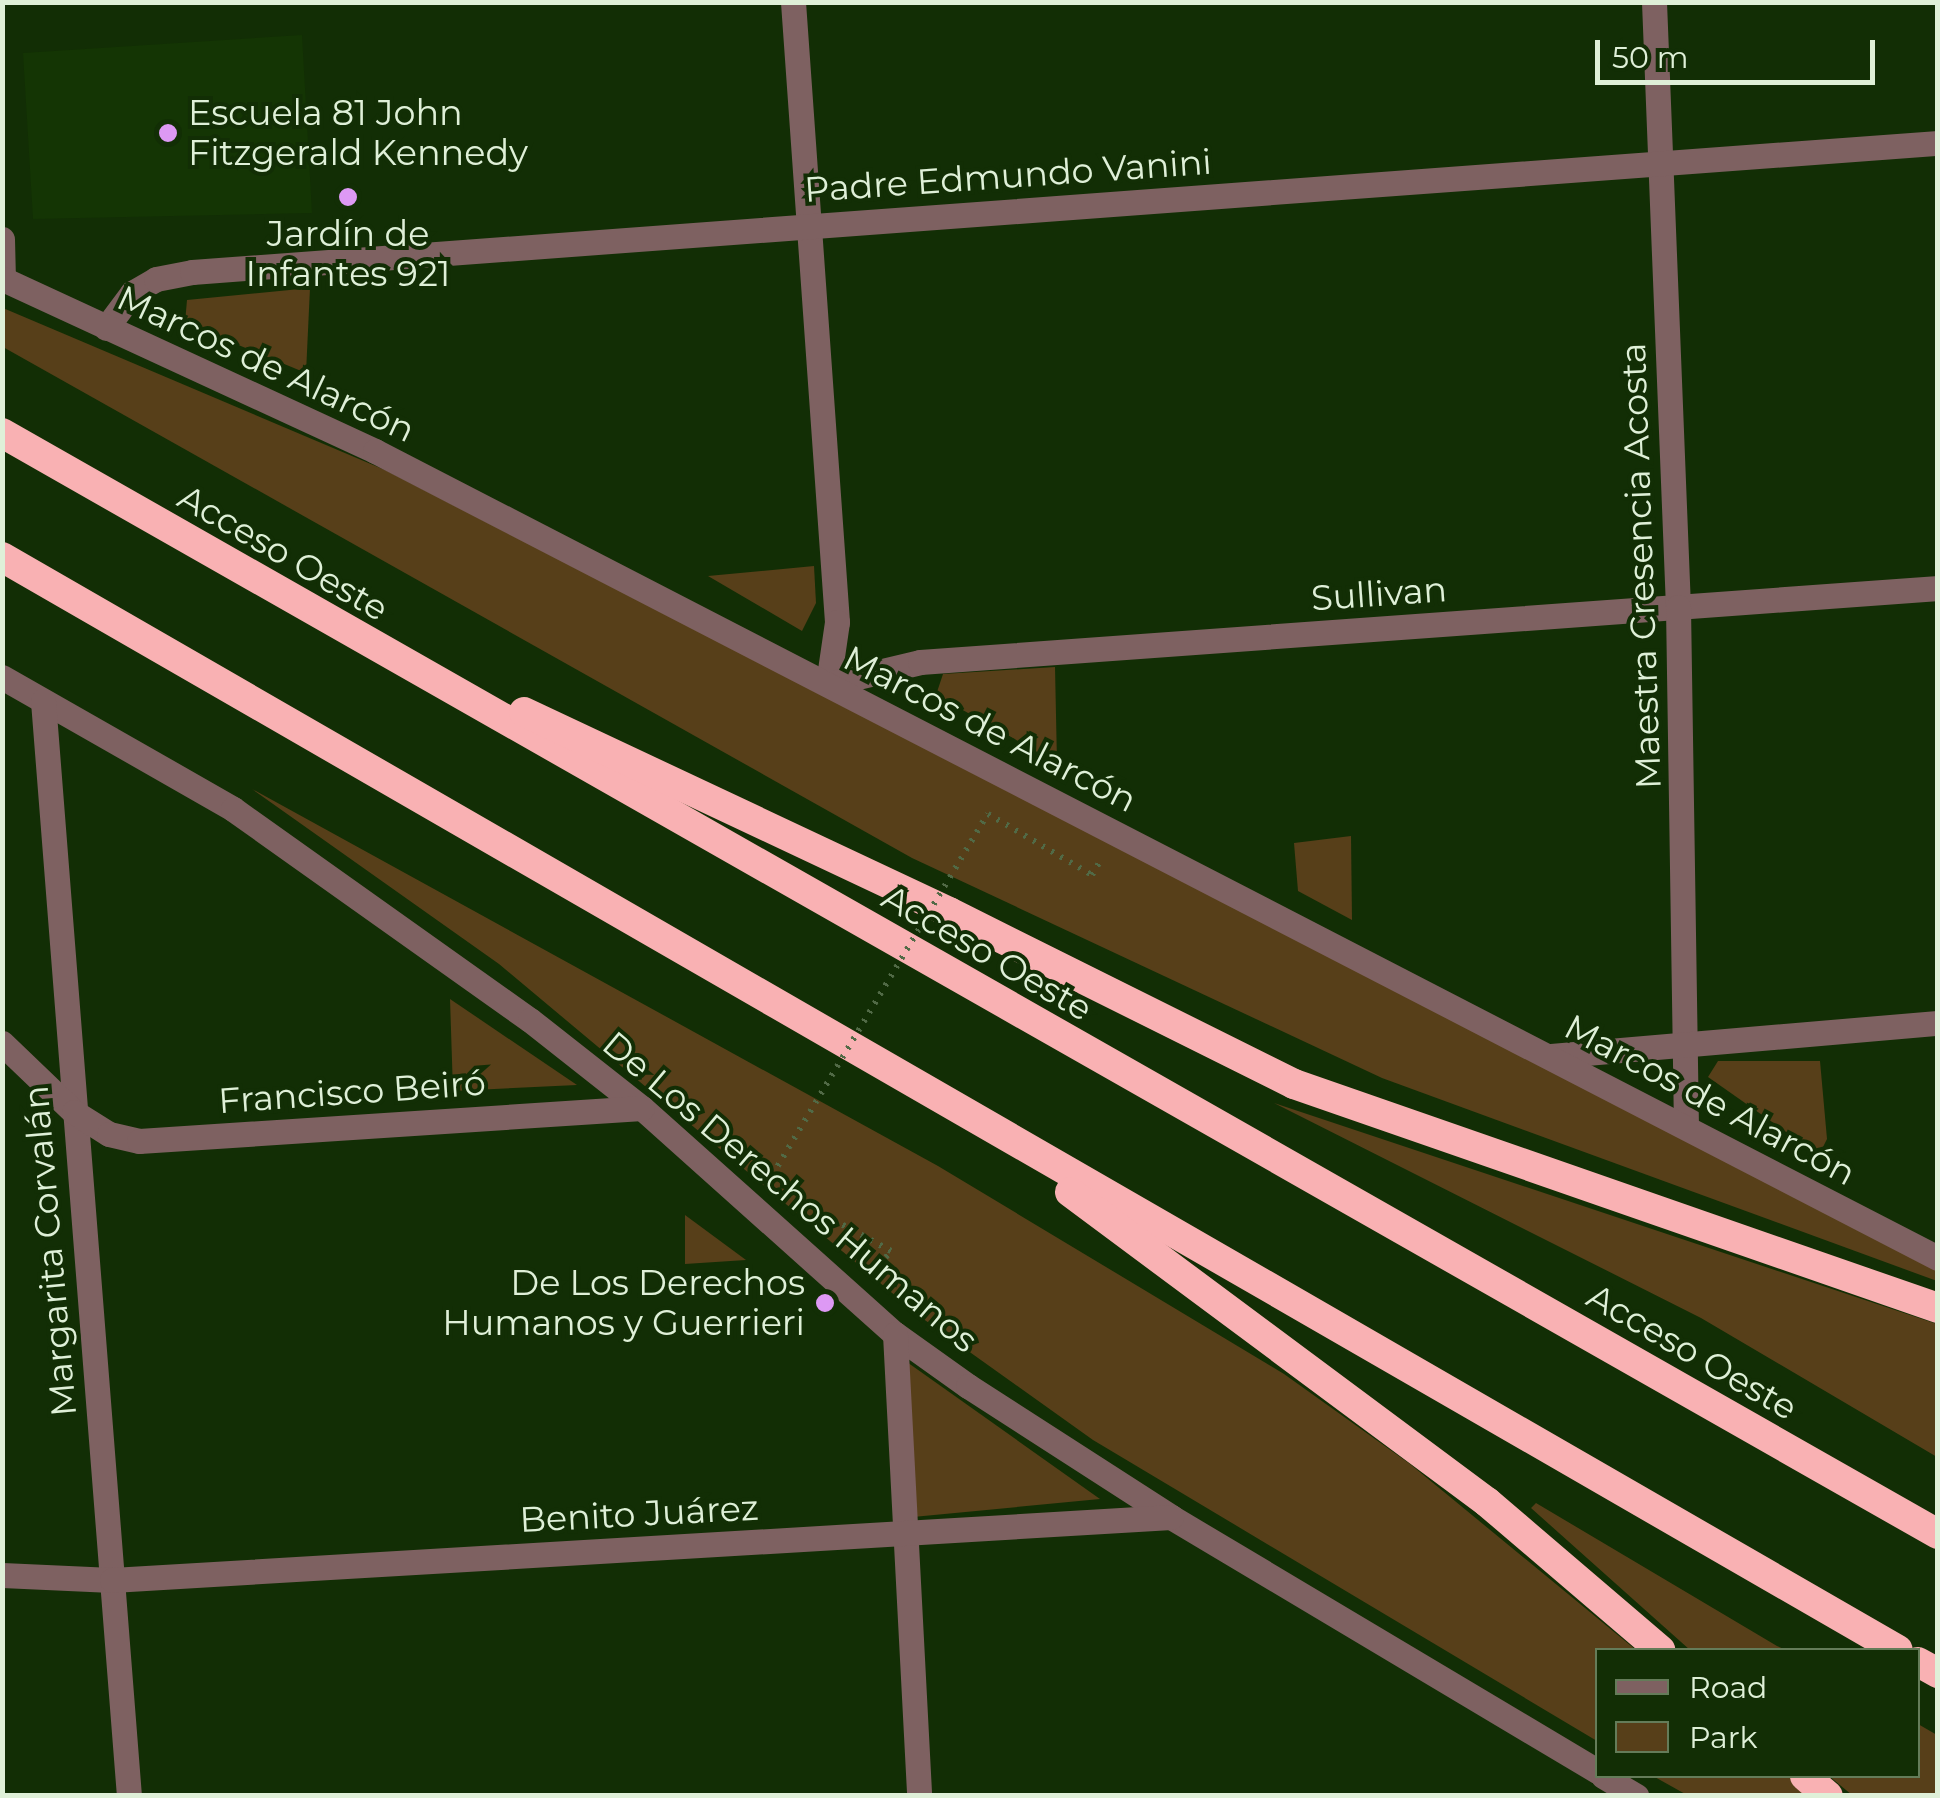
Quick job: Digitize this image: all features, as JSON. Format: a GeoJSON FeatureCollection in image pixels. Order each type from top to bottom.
{"type":"FeatureCollection","features":[{"type":"Feature","properties":{"kind":"highway","name":"Acceso Oeste"},"geometry":{"type":"LineString","coordinates":[[2,433],[311,613],[1938,1534]]}},
{"type":"Feature","properties":{"kind":"highway"},"geometry":{"type":"LineString","coordinates":[[2,557],[1895,1648]]}},
{"type":"Feature","properties":{"kind":"highway"},"geometry":{"type":"LineString","coordinates":[[311,613],[950,912],[1294,1084],[1938,1308]]}},
{"type":"Feature","properties":{"kind":"highway"},"geometry":{"type":"LineString","coordinates":[[934,1094],[1324,1376],[1487,1502],[1658,1648]]}},
{"type":"Feature","properties":{"kind":"highway"},"geometry":{"type":"LineString","coordinates":[[1807,1778],[1828,1796]]}},
{"type":"Feature","properties":{"kind":"street"},"geometry":{"type":"LineString","coordinates":[[794,2],[838,622],[828,684]]}},
{"type":"Feature","properties":{"kind":"street","name":"Maestra Cresencia Acosta"},"geometry":{"type":"LineString","coordinates":[[1654,2],[1664,161],[1678,607],[1686,1128]]}},
{"type":"Feature","properties":{"kind":"street","name":"Padre Edmundo Vanini"},"geometry":{"type":"LineString","coordinates":[[106,328],[132,293],[156,279],[192,272],[1938,143]]}},
{"type":"Feature","properties":{"kind":"street"},"geometry":{"type":"LineString","coordinates":[[2,239],[3,279]]}},
{"type":"Feature","properties":{"kind":"street","name":"Marcos de Alarcón"},"geometry":{"type":"LineString","coordinates":[[3,279],[374,452],[1938,1258]]}},
{"type":"Feature","properties":{"kind":"street","name":"Sullivan"},"geometry":{"type":"LineString","coordinates":[[828,684],[920,662],[1938,588]]}},
{"type":"Feature","properties":{"kind":"street","name":"De Los Derechos Humanos"},"geometry":{"type":"LineString","coordinates":[[2,677],[25,695],[233,809],[642,1108],[895,1334],[1171,1517],[1595,1771]]}},
{"type":"Feature","properties":{"kind":"street","name":"Margarita Corvalán"},"geometry":{"type":"LineString","coordinates":[[25,695],[74,1112],[128,1796]]}},
{"type":"Feature","properties":{"kind":"street"},"geometry":{"type":"LineString","coordinates":[[1552,1056],[1687,1040],[1938,1022]]}},
{"type":"Feature","properties":{"kind":"street","name":"Francisco Beiró"},"geometry":{"type":"LineString","coordinates":[[2,1042],[74,1112],[109,1134],[139,1141],[642,1108]]}},
{"type":"Feature","properties":{"kind":"street"},"geometry":{"type":"LineString","coordinates":[[895,1334],[919,1796]]}},
{"type":"Feature","properties":{"kind":"street","name":"Benito Juárez"},"geometry":{"type":"LineString","coordinates":[[2,1575],[112,1580],[1171,1517]]}},
{"type":"Feature","properties":{"kind":"street","name":"De Los Derechos Humanos"},"geometry":{"type":"LineString","coordinates":[[1607,1778],[1636,1796]]}},
{"type":"Feature","properties":{"kind":"path"},"geometry":{"type":"LineString","coordinates":[[891,1252],[767,1184],[988,814],[1092,875]]}},
{"type":"Feature","properties":{"kind":"shaded area","name":"Escuela 81 John Fitzgerald Kennedy"},"geometry":{"type":"Polygon","coordinates":[[[302,35],[312,213],[33,219],[23,53],[302,35]]]}},
{"type":"Feature","properties":{"kind":"green space"},"geometry":{"type":"Polygon","coordinates":[[[310,288],[306,373],[185,323],[187,300],[310,288]]]}},
{"type":"Feature","properties":{"kind":"green space"},"geometry":{"type":"Polygon","coordinates":[[[3,308],[385,470],[1937,1268],[1937,1281],[1382,1078],[912,858],[3,347],[3,308]]]}},
{"type":"Feature","properties":{"kind":"green space"},"geometry":{"type":"Polygon","coordinates":[[[814,566],[816,603],[802,631],[708,576],[814,566]]]}},
{"type":"Feature","properties":{"kind":"green space"},"geometry":{"type":"Polygon","coordinates":[[[1055,667],[1057,763],[936,695],[943,674],[1055,667]]]}},
{"type":"Feature","properties":{"kind":"green space"},"geometry":{"type":"Polygon","coordinates":[[[252,789],[938,1166],[1284,1374],[1410,1464],[1634,1648],[1595,1648],[1595,1740],[1093,1440],[922,1318],[499,964],[252,789]]]}},
{"type":"Feature","properties":{"kind":"green space"},"geometry":{"type":"Polygon","coordinates":[[[1351,836],[1352,920],[1298,891],[1294,843],[1351,836]]]}},
{"type":"Feature","properties":{"kind":"green space"},"geometry":{"type":"Polygon","coordinates":[[[450,999],[577,1085],[453,1091],[450,999]]]}},
{"type":"Feature","properties":{"kind":"green space"},"geometry":{"type":"Polygon","coordinates":[[[1718,1061],[1820,1061],[1827,1139],[1819,1155],[1708,1077],[1718,1061]]]}},
{"type":"Feature","properties":{"kind":"green space"},"geometry":{"type":"Polygon","coordinates":[[[1274,1103],[1937,1324],[1937,1457],[1701,1318],[1274,1103]]]}},
{"type":"Feature","properties":{"kind":"green space"},"geometry":{"type":"Polygon","coordinates":[[[685,1215],[746,1260],[685,1264],[685,1215]]]}},
{"type":"Feature","properties":{"kind":"green space"},"geometry":{"type":"Polygon","coordinates":[[[897,1355],[1100,1499],[913,1517],[897,1355]]]}},
{"type":"Feature","properties":{"kind":"green space"},"geometry":{"type":"Polygon","coordinates":[[[1536,1503],[1782,1648],[1688,1648],[1531,1508],[1536,1503]]]}},
{"type":"Feature","properties":{"kind":"green space"},"geometry":{"type":"Polygon","coordinates":[[[1920,1725],[1937,1735],[1937,1795],[1852,1795],[1831,1778],[1920,1778],[1920,1725]]]}},
{"type":"Feature","properties":{"kind":"green space"},"geometry":{"type":"Polygon","coordinates":[[[1657,1778],[1791,1778],[1812,1795],[1687,1795],[1657,1778]]]}},
{"type":"Feature","properties":{"kind":"place","name":"Escuela 81 John Fitzgerald Kennedy"},"geometry":{"type":"Point","coordinates":[168,133]}},
{"type":"Feature","properties":{"kind":"place","name":"Jardín de Infantes 921"},"geometry":{"type":"Point","coordinates":[348,197]}},
{"type":"Feature","properties":{"kind":"place","name":"De Los Derechos Humanos y Guerrieri"},"geometry":{"type":"Point","coordinates":[825,1303]}}]}
